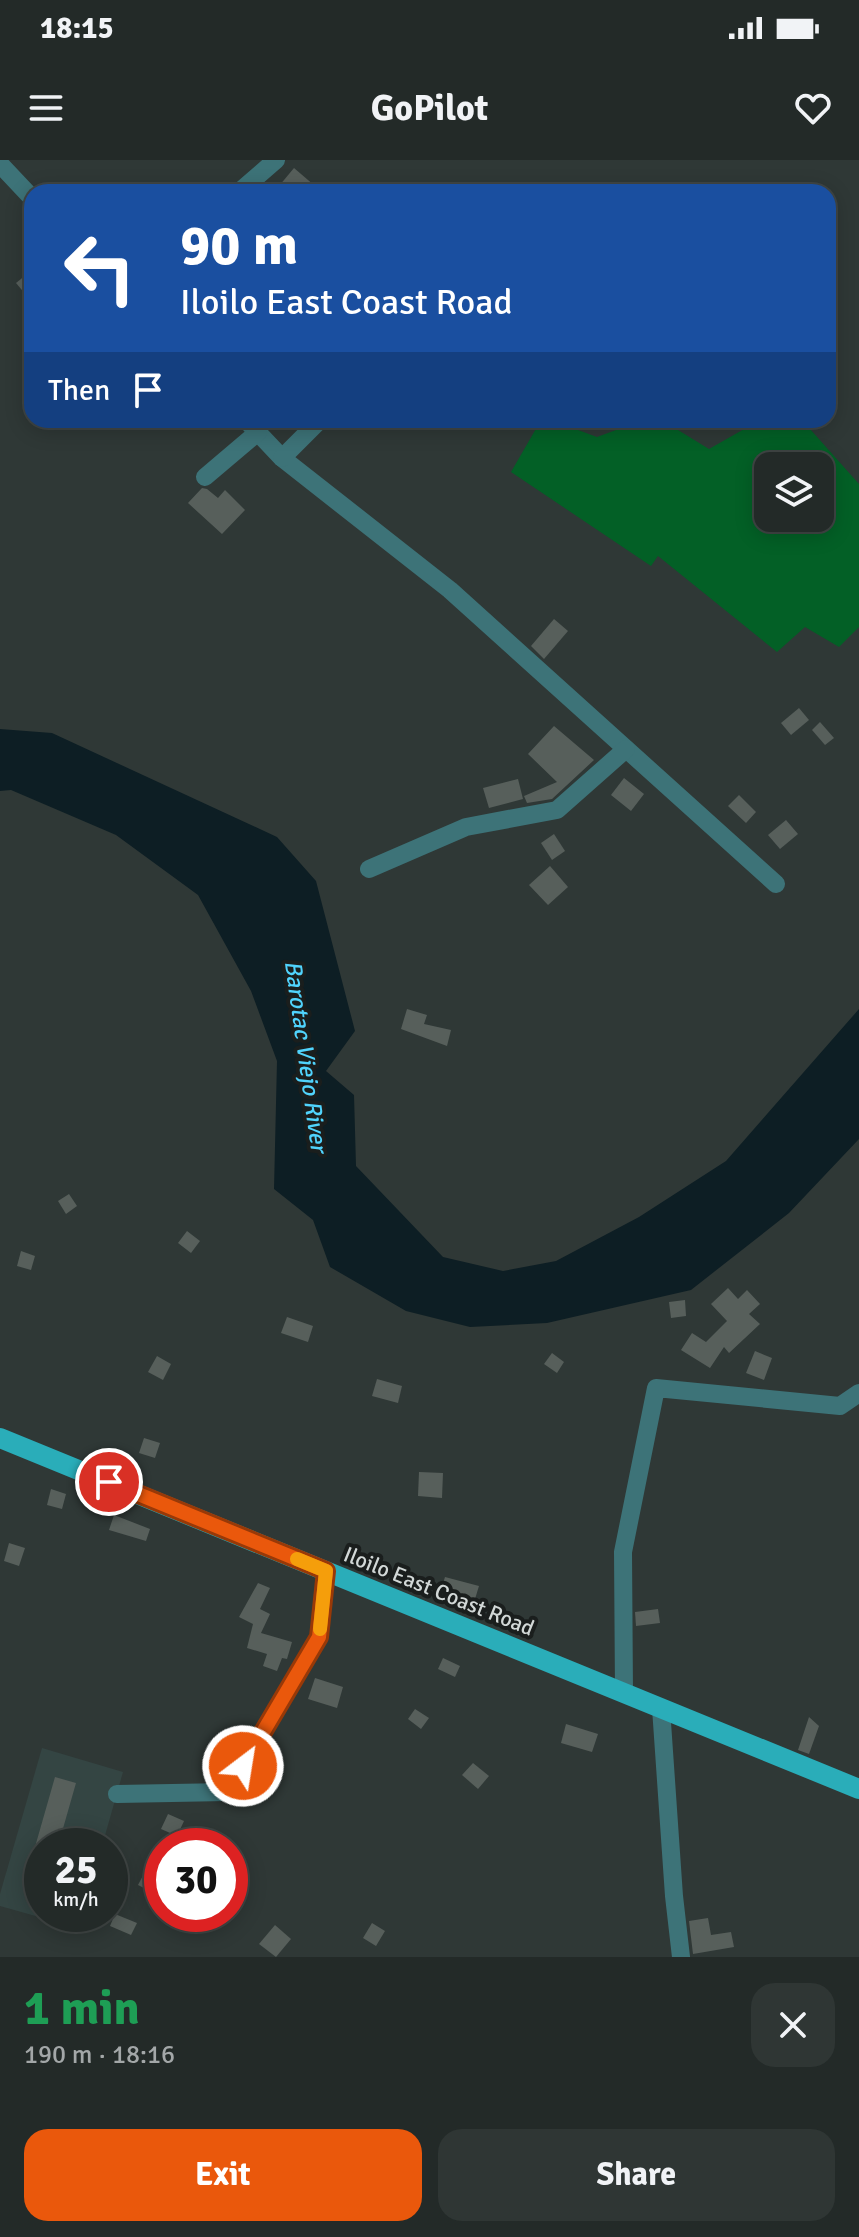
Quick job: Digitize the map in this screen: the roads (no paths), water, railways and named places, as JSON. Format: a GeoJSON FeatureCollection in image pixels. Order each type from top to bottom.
{"type":"FeatureCollection","features":[{"type":"Feature","properties":{"kind":"main road","name":"Iloilo East Coast Road"},"geometry":{"type":"LineString","coordinates":[[0,1438],[859,1789]]}},
{"type":"Feature","properties":{"kind":"street"},"geometry":{"type":"LineString","coordinates":[[248,184],[276,160]]}},
{"type":"Feature","properties":{"kind":"street"},"geometry":{"type":"LineString","coordinates":[[0,164],[24,190]]}},
{"type":"Feature","properties":{"kind":"street"},"geometry":{"type":"LineString","coordinates":[[205,477],[250,428]]}},
{"type":"Feature","properties":{"kind":"street"},"geometry":{"type":"LineString","coordinates":[[254,428],[282,458],[450,590],[776,884]]}},
{"type":"Feature","properties":{"kind":"street"},"geometry":{"type":"LineString","coordinates":[[282,458],[312,428]]}},
{"type":"Feature","properties":{"kind":"street"},"geometry":{"type":"LineString","coordinates":[[369,869],[466,827],[557,810],[626,749]]}},
{"type":"Feature","properties":{"kind":"street"},"geometry":{"type":"LineString","coordinates":[[624,1693],[623,1552],[656,1388],[840,1406],[859,1393]]}},
{"type":"Feature","properties":{"kind":"street"},"geometry":{"type":"LineString","coordinates":[[117,1794],[227,1792],[319,1637],[326,1571]]}},
{"type":"Feature","properties":{"kind":"street"},"geometry":{"type":"LineString","coordinates":[[661,1708],[681,1957]]}},
{"type":"Feature","properties":{"kind":"water","name":"Barotac Viejo River"},"geometry":{"type":"Polygon","coordinates":[[[0,729],[52,733],[277,837],[316,881],[355,1031],[326,1071],[354,1095],[356,1166],[443,1257],[503,1271],[556,1261],[639,1217],[726,1161],[859,1009],[859,1139],[789,1213],[691,1290],[547,1323],[470,1327],[406,1311],[330,1267],[313,1220],[274,1189],[277,1061],[251,991],[198,895],[116,835],[11,790],[0,791],[0,729]]]}}]}
